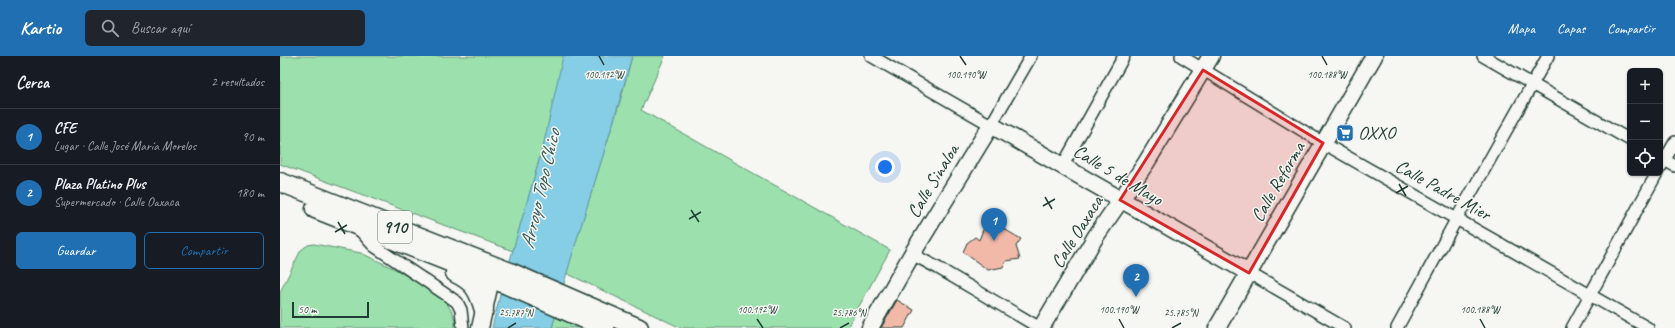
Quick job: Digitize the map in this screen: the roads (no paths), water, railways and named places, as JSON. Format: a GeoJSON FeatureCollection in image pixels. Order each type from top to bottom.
{"type":"FeatureCollection","features":[{"type":"Feature","properties":{"kind":"main road","name":"910"},"geometry":{"type":"LineString","coordinates":[[280,182],[503,279]]}},
{"type":"Feature","properties":{"kind":"main road","name":"910"},"geometry":{"type":"LineString","coordinates":[[280,195],[415,249],[639,328]]}},
{"type":"Feature","properties":{"kind":"main road"},"geometry":{"type":"LineString","coordinates":[[415,249],[427,260],[469,281],[476,289],[484,310]]}},
{"type":"Feature","properties":{"kind":"main road","name":"910"},"geometry":{"type":"LineString","coordinates":[[571,305],[605,328]]}},
{"type":"Feature","properties":{"kind":"street","name":"Calle 5 de Mayo"},"geometry":{"type":"LineString","coordinates":[[871,56],[1345,328]]}},
{"type":"Feature","properties":{"kind":"street","name":"Calle Sinaloa"},"geometry":{"type":"LineString","coordinates":[[870,328],[912,254],[991,125],[1031,56]]}},
{"type":"Feature","properties":{"kind":"street"},"geometry":{"type":"LineString","coordinates":[[1063,165],[1124,56]]}},
{"type":"Feature","properties":{"kind":"street","name":"Calle Padre Mier"},"geometry":{"type":"LineString","coordinates":[[1181,56],[1323,143],[1648,328]]}},
{"type":"Feature","properties":{"kind":"street","name":"Calle Oaxaca"},"geometry":{"type":"LineString","coordinates":[[1040,328],[1096,236],[1146,163],[1211,56]]}},
{"type":"Feature","properties":{"kind":"street","name":"Calle Reforma"},"geometry":{"type":"LineString","coordinates":[[1217,328],[1374,56]]}},
{"type":"Feature","properties":{"kind":"street"},"geometry":{"type":"LineString","coordinates":[[1483,56],[1627,138]]}},
{"type":"Feature","properties":{"kind":"street"},"geometry":{"type":"LineString","coordinates":[[1397,328],[1548,56]]}},
{"type":"Feature","properties":{"kind":"street"},"geometry":{"type":"LineString","coordinates":[[980,142],[992,133],[1006,134]]}},
{"type":"Feature","properties":{"kind":"street"},"geometry":{"type":"LineString","coordinates":[[1663,158],[1675,142]]}},
{"type":"Feature","properties":{"kind":"street"},"geometry":{"type":"LineString","coordinates":[[1663,162],[1675,166]]}},
{"type":"Feature","properties":{"kind":"street"},"geometry":{"type":"LineString","coordinates":[[1572,328],[1655,176]]}},
{"type":"Feature","properties":{"kind":"street"},"geometry":{"type":"LineString","coordinates":[[354,225],[374,246],[457,302],[461,310],[463,328]]}},
{"type":"Feature","properties":{"kind":"street"},"geometry":{"type":"LineString","coordinates":[[912,254],[1040,328]]}},
{"type":"Feature","properties":{"kind":"street"},"geometry":{"type":"LineString","coordinates":[[480,328],[484,310],[503,279]]}},
{"type":"Feature","properties":{"kind":"water","name":"Arroyo Topo Chico"},"geometry":{"type":"Polygon","coordinates":[[[563,56],[632,56],[552,328],[492,328],[501,291],[543,147],[563,56]]]}},
{"type":"Feature","properties":{"kind":"place","name":"OXXO"},"geometry":{"type":"Point","coordinates":[1345,133]}},
{"type":"Feature","properties":{"kind":"place","name":"CFE"},"geometry":{"type":"Point","coordinates":[994,241]}},
{"type":"Feature","properties":{"kind":"place","name":"Plaza Platino Plus"},"geometry":{"type":"Point","coordinates":[1136,297]}}]}
